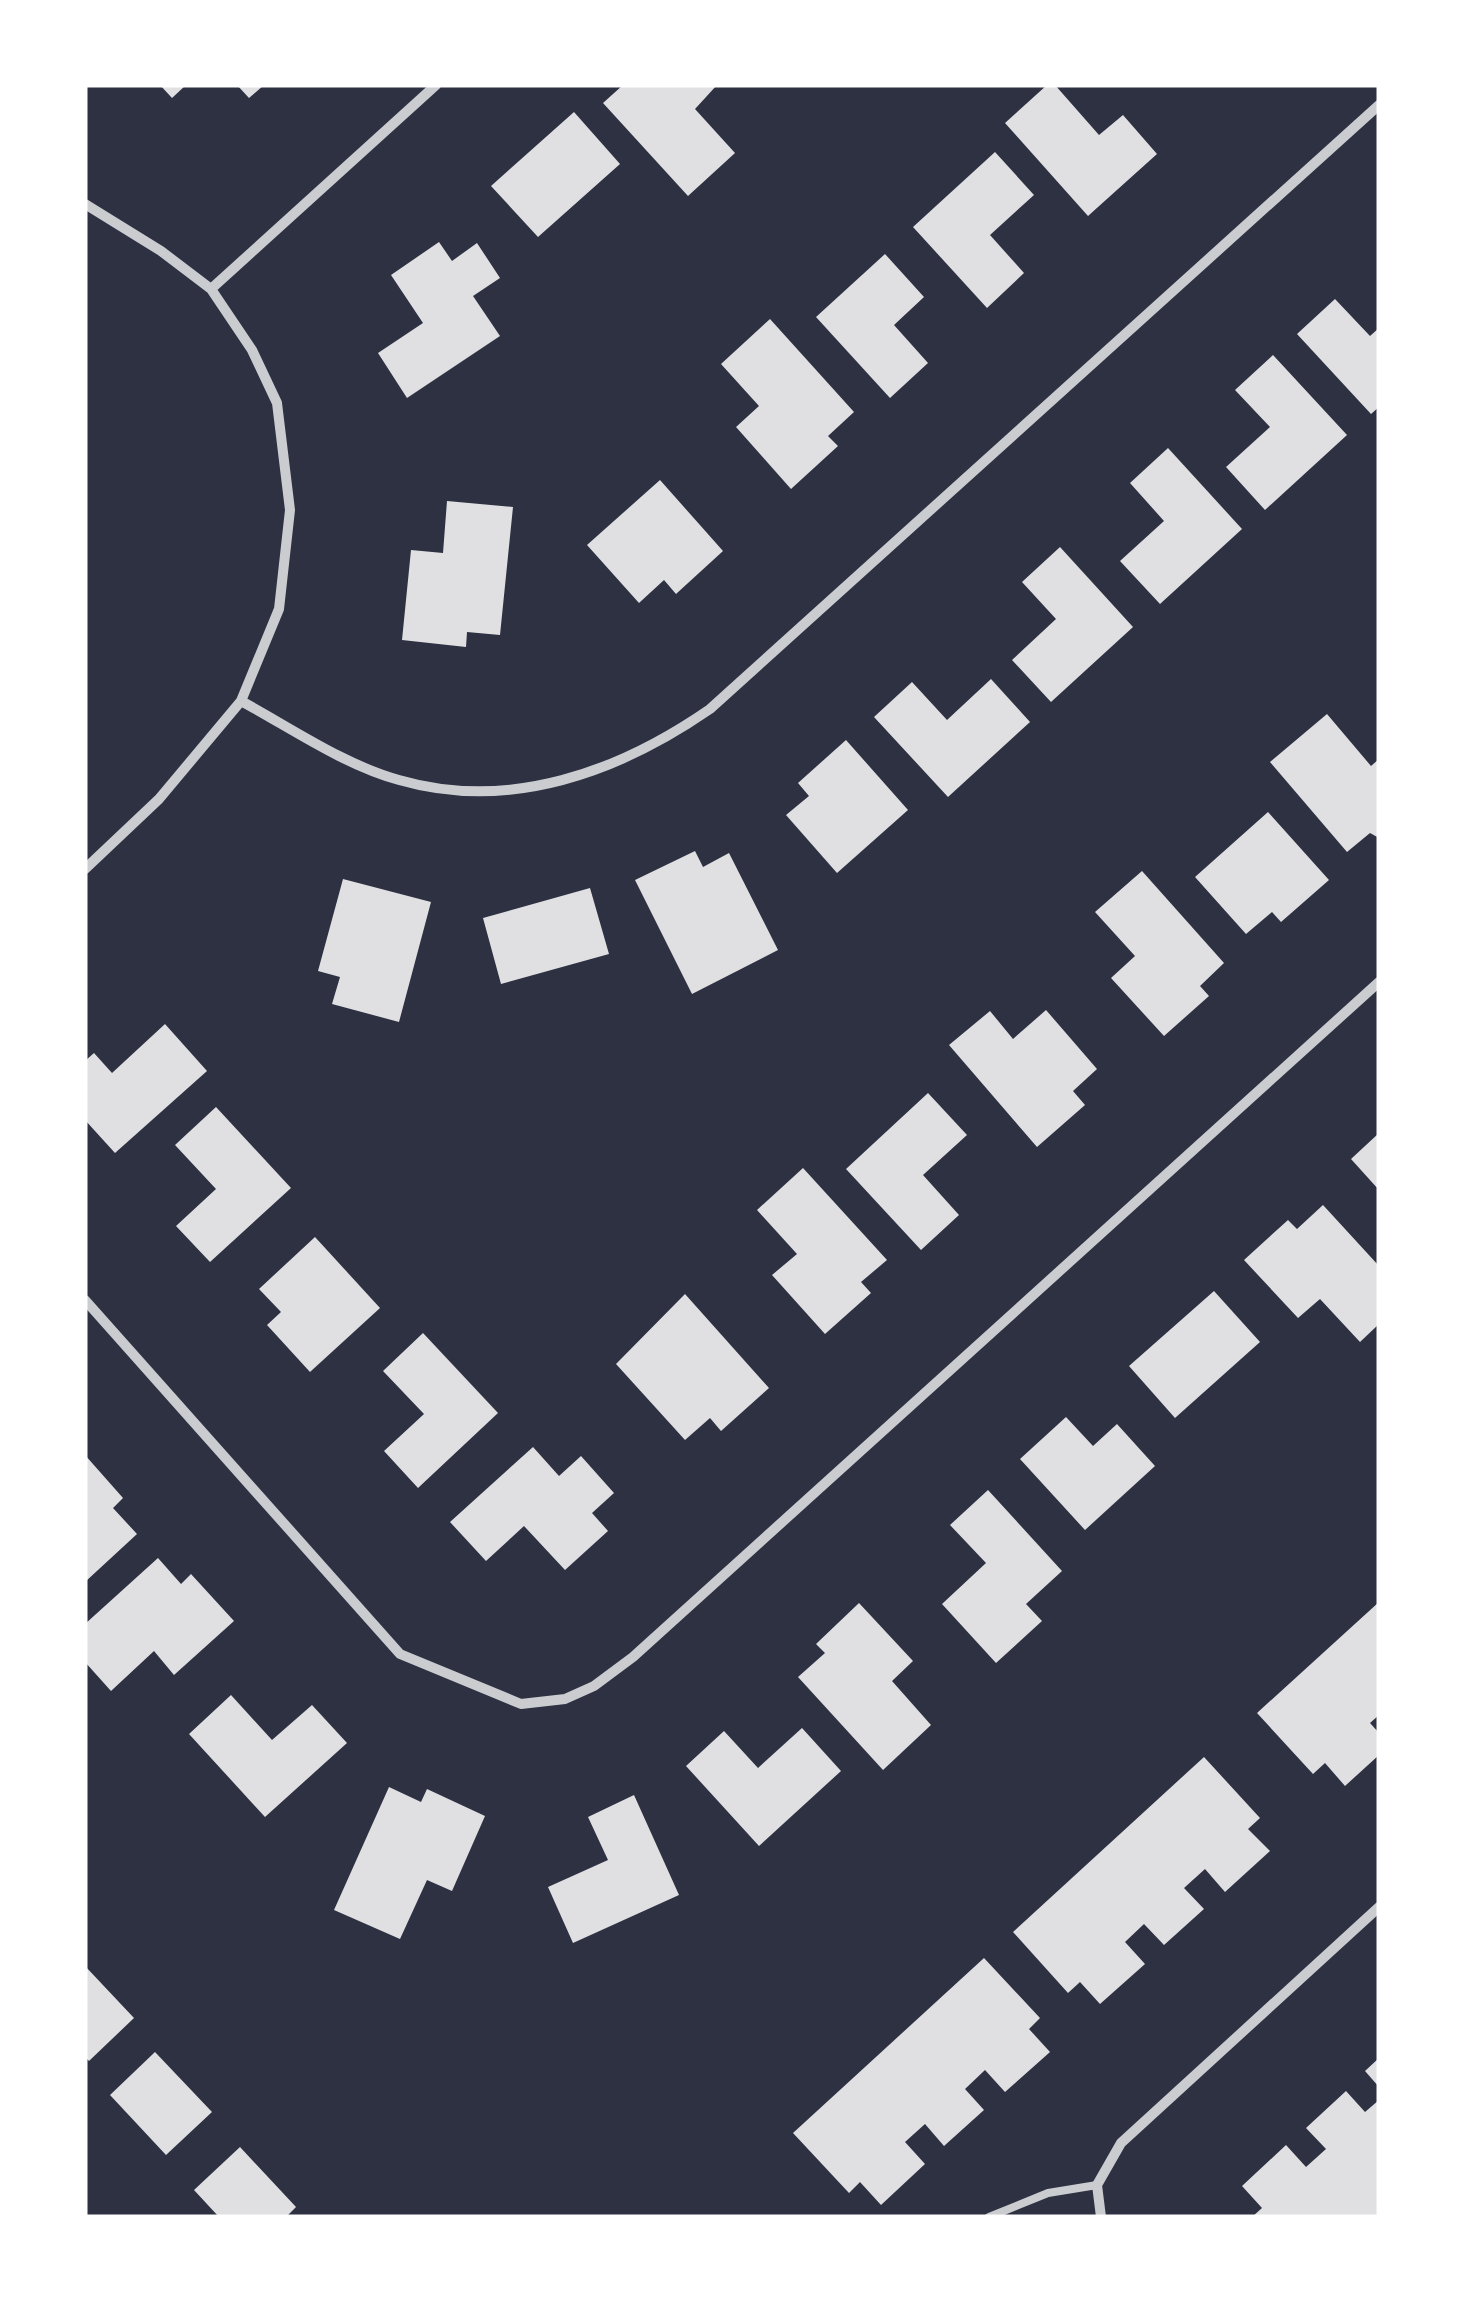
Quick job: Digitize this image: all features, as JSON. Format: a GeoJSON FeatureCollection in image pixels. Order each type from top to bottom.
{"type":"FeatureCollection","features":[{"type":"Feature","properties":{"kind":"street"},"geometry":{"type":"LineString","coordinates":[[210,289],[436,85]]}},
{"type":"Feature","properties":{"kind":"street"},"geometry":{"type":"LineString","coordinates":[[240,701],[399,780],[469,790],[538,789],[661,743],[710,709],[1379,105]]}},
{"type":"Feature","properties":{"kind":"street"},"geometry":{"type":"LineString","coordinates":[[85,204],[161,250],[210,289],[252,350],[277,403],[290,510],[279,609],[240,701],[159,799],[85,869]]}},
{"type":"Feature","properties":{"kind":"street"},"geometry":{"type":"LineString","coordinates":[[85,1300],[400,1654],[521,1704],[565,1698],[594,1686],[633,1657],[1379,982]]}},
{"type":"Feature","properties":{"kind":"street"},"geometry":{"type":"LineString","coordinates":[[1102,2217],[1098,2185],[1121,2143],[1379,1907]]}},
{"type":"Feature","properties":{"kind":"lane"},"geometry":{"type":"LineString","coordinates":[[989,2217],[1048,2193],[1098,2185]]}},
{"type":"Feature","properties":{"kind":"building"},"geometry":{"type":"Polygon","coordinates":[[[160,85],[186,85],[172,98],[160,85]]]}},
{"type":"Feature","properties":{"kind":"building"},"geometry":{"type":"Polygon","coordinates":[[[237,85],[264,85],[249,98],[237,85]]]}},
{"type":"Feature","properties":{"kind":"building"},"geometry":{"type":"Polygon","coordinates":[[[623,85],[717,85],[695,109],[735,153],[688,196],[603,103],[623,85]]]}},
{"type":"Feature","properties":{"kind":"building"},"geometry":{"type":"Polygon","coordinates":[[[1047,85],[1055,85],[1099,135],[1123,115],[1157,154],[1088,216],[1005,123],[1047,85]]]}},
{"type":"Feature","properties":{"kind":"building"},"geometry":{"type":"Polygon","coordinates":[[[574,112],[620,164],[538,237],[491,186],[574,112]]]}},
{"type":"Feature","properties":{"kind":"building"},"geometry":{"type":"Polygon","coordinates":[[[995,152],[1034,195],[990,235],[1024,273],[987,308],[913,227],[995,152]]]}},
{"type":"Feature","properties":{"kind":"building"},"geometry":{"type":"Polygon","coordinates":[[[439,242],[452,261],[477,243],[500,278],[473,296],[500,336],[407,398],[378,353],[423,323],[391,275],[439,242]]]}},
{"type":"Feature","properties":{"kind":"building"},"geometry":{"type":"Polygon","coordinates":[[[885,254],[924,297],[894,325],[928,363],[890,398],[816,317],[885,254]]]}},
{"type":"Feature","properties":{"kind":"building"},"geometry":{"type":"Polygon","coordinates":[[[1335,299],[1370,336],[1379,328],[1379,407],[1371,414],[1297,334],[1335,299]]]}},
{"type":"Feature","properties":{"kind":"building"},"geometry":{"type":"Polygon","coordinates":[[[770,319],[854,412],[828,436],[838,446],[791,489],[736,427],[759,406],[721,364],[770,319]]]}},
{"type":"Feature","properties":{"kind":"building"},"geometry":{"type":"Polygon","coordinates":[[[1273,355],[1347,435],[1265,510],[1226,467],[1270,427],[1235,390],[1273,355]]]}},
{"type":"Feature","properties":{"kind":"building"},"geometry":{"type":"Polygon","coordinates":[[[1168,448],[1242,529],[1160,604],[1120,561],[1164,521],[1130,483],[1168,448]]]}},
{"type":"Feature","properties":{"kind":"building"},"geometry":{"type":"Polygon","coordinates":[[[660,480],[723,551],[676,594],[664,580],[639,603],[587,545],[660,480]]]}},
{"type":"Feature","properties":{"kind":"building"},"geometry":{"type":"Polygon","coordinates":[[[447,501],[513,507],[500,635],[467,632],[466,647],[402,640],[411,550],[443,553],[447,501]]]}},
{"type":"Feature","properties":{"kind":"building"},"geometry":{"type":"Polygon","coordinates":[[[1060,547],[1133,627],[1051,702],[1012,660],[1056,619],[1022,582],[1060,547]]]}},
{"type":"Feature","properties":{"kind":"building"},"geometry":{"type":"Polygon","coordinates":[[[991,679],[1030,722],[948,797],[874,717],[912,682],[947,720],[991,679]]]}},
{"type":"Feature","properties":{"kind":"building"},"geometry":{"type":"Polygon","coordinates":[[[1327,714],[1371,766],[1379,759],[1379,838],[1370,833],[1347,852],[1270,762],[1327,714]]]}},
{"type":"Feature","properties":{"kind":"building"},"geometry":{"type":"Polygon","coordinates":[[[846,740],[908,810],[837,873],[786,815],[809,796],[798,783],[846,740]]]}},
{"type":"Feature","properties":{"kind":"building"},"geometry":{"type":"Polygon","coordinates":[[[1268,812],[1329,880],[1281,922],[1272,912],[1246,934],[1195,877],[1268,812]]]}},
{"type":"Feature","properties":{"kind":"building"},"geometry":{"type":"Polygon","coordinates":[[[695,851],[703,867],[729,853],[778,950],[692,994],[635,880],[695,851]]]}},
{"type":"Feature","properties":{"kind":"building"},"geometry":{"type":"Polygon","coordinates":[[[1142,871],[1224,963],[1200,986],[1209,996],[1164,1036],[1111,978],[1135,956],[1095,912],[1142,871]]]}},
{"type":"Feature","properties":{"kind":"building"},"geometry":{"type":"Polygon","coordinates":[[[343,879],[431,902],[399,1022],[332,1004],[340,977],[318,971],[343,879]]]}},
{"type":"Feature","properties":{"kind":"building"},"geometry":{"type":"Polygon","coordinates":[[[590,888],[609,954],[501,984],[483,918],[590,888]]]}},
{"type":"Feature","properties":{"kind":"building"},"geometry":{"type":"Polygon","coordinates":[[[1046,1010],[1097,1069],[1073,1091],[1085,1105],[1037,1147],[949,1045],[990,1011],[1013,1039],[1046,1010]]]}},
{"type":"Feature","properties":{"kind":"building"},"geometry":{"type":"Polygon","coordinates":[[[165,1024],[207,1071],[115,1153],[85,1120],[85,1061],[94,1053],[112,1073],[165,1024]]]}},
{"type":"Feature","properties":{"kind":"building"},"geometry":{"type":"Polygon","coordinates":[[[928,1093],[967,1135],[923,1175],[959,1215],[921,1250],[846,1169],[928,1093]]]}},
{"type":"Feature","properties":{"kind":"building"},"geometry":{"type":"Polygon","coordinates":[[[216,1107],[291,1188],[210,1262],[176,1226],[216,1189],[175,1145],[216,1107]]]}},
{"type":"Feature","properties":{"kind":"building"},"geometry":{"type":"Polygon","coordinates":[[[1379,1133],[1379,1190],[1351,1159],[1379,1133]]]}},
{"type":"Feature","properties":{"kind":"building"},"geometry":{"type":"Polygon","coordinates":[[[803,1168],[887,1260],[861,1282],[871,1293],[825,1334],[772,1275],[797,1254],[757,1210],[803,1168]]]}},
{"type":"Feature","properties":{"kind":"building"},"geometry":{"type":"Polygon","coordinates":[[[1323,1205],[1379,1266],[1379,1324],[1360,1342],[1320,1299],[1298,1318],[1244,1260],[1288,1220],[1297,1229],[1323,1205]]]}},
{"type":"Feature","properties":{"kind":"building"},"geometry":{"type":"Polygon","coordinates":[[[315,1237],[380,1308],[310,1372],[267,1325],[281,1312],[259,1289],[315,1237]]]}},
{"type":"Feature","properties":{"kind":"building"},"geometry":{"type":"Polygon","coordinates":[[[1214,1291],[1260,1342],[1175,1418],[1129,1366],[1214,1291]]]}},
{"type":"Feature","properties":{"kind":"building"},"geometry":{"type":"Polygon","coordinates":[[[685,1294],[769,1388],[721,1431],[710,1418],[685,1440],[616,1364],[685,1294]]]}},
{"type":"Feature","properties":{"kind":"building"},"geometry":{"type":"Polygon","coordinates":[[[423,1333],[498,1413],[418,1488],[384,1451],[424,1414],[383,1371],[423,1333]]]}},
{"type":"Feature","properties":{"kind":"building"},"geometry":{"type":"Polygon","coordinates":[[[1066,1417],[1093,1446],[1117,1424],[1155,1466],[1085,1530],[1020,1459],[1066,1417]]]}},
{"type":"Feature","properties":{"kind":"building"},"geometry":{"type":"Polygon","coordinates":[[[533,1447],[559,1476],[581,1456],[614,1493],[592,1513],[608,1531],[565,1570],[524,1526],[486,1561],[450,1522],[533,1447]]]}},
{"type":"Feature","properties":{"kind":"building"},"geometry":{"type":"Polygon","coordinates":[[[85,1455],[123,1498],[113,1508],[137,1534],[85,1582],[85,1455]]]}},
{"type":"Feature","properties":{"kind":"building"},"geometry":{"type":"Polygon","coordinates":[[[988,1490],[1062,1571],[1026,1604],[1042,1621],[996,1663],[942,1604],[986,1563],[950,1525],[988,1490]]]}},
{"type":"Feature","properties":{"kind":"building"},"geometry":{"type":"Polygon","coordinates":[[[158,1558],[181,1584],[191,1574],[234,1621],[174,1675],[154,1651],[111,1691],[85,1662],[85,1624],[158,1558]]]}},
{"type":"Feature","properties":{"kind":"building"},"geometry":{"type":"Polygon","coordinates":[[[1379,1602],[1379,1715],[1370,1723],[1379,1733],[1379,1755],[1345,1786],[1325,1763],[1313,1774],[1257,1713],[1379,1602]]]}},
{"type":"Feature","properties":{"kind":"building"},"geometry":{"type":"Polygon","coordinates":[[[859,1603],[913,1661],[892,1681],[931,1725],[883,1770],[798,1677],[825,1653],[816,1644],[859,1603]]]}},
{"type":"Feature","properties":{"kind":"building"},"geometry":{"type":"Polygon","coordinates":[[[231,1695],[272,1740],[312,1705],[347,1743],[265,1817],[189,1734],[231,1695]]]}},
{"type":"Feature","properties":{"kind":"building"},"geometry":{"type":"Polygon","coordinates":[[[802,1728],[841,1771],[759,1846],[686,1766],[724,1731],[758,1768],[802,1728]]]}},
{"type":"Feature","properties":{"kind":"building"},"geometry":{"type":"Polygon","coordinates":[[[1204,1757],[1260,1818],[1248,1829],[1270,1851],[1225,1892],[1205,1869],[1184,1888],[1204,1909],[1164,1945],[1144,1924],[1125,1942],[1145,1964],[1100,2004],[1080,1982],[1068,1993],[1013,1932],[1204,1757]]]}},
{"type":"Feature","properties":{"kind":"building"},"geometry":{"type":"Polygon","coordinates":[[[389,1787],[421,1802],[427,1789],[485,1816],[452,1891],[427,1880],[400,1939],[334,1910],[389,1787]]]}},
{"type":"Feature","properties":{"kind":"building"},"geometry":{"type":"Polygon","coordinates":[[[634,1795],[679,1895],[573,1943],[548,1887],[608,1860],[588,1817],[634,1795]]]}},
{"type":"Feature","properties":{"kind":"building"},"geometry":{"type":"Polygon","coordinates":[[[984,1958],[1040,2018],[1029,2029],[1050,2052],[1005,2092],[985,2070],[965,2089],[984,2110],[944,2146],[925,2124],[905,2142],[925,2164],[881,2205],[860,2182],[849,2193],[793,2133],[984,1958]]]}},
{"type":"Feature","properties":{"kind":"building"},"geometry":{"type":"Polygon","coordinates":[[[85,1966],[134,2018],[89,2061],[85,2057],[85,1966]]]}},
{"type":"Feature","properties":{"kind":"building"},"geometry":{"type":"Polygon","coordinates":[[[155,2052],[212,2112],[166,2155],[110,2095],[155,2052]]]}},
{"type":"Feature","properties":{"kind":"building"},"geometry":{"type":"Polygon","coordinates":[[[1379,2058],[1379,2087],[1365,2071],[1379,2058]]]}},
{"type":"Feature","properties":{"kind":"building"},"geometry":{"type":"Polygon","coordinates":[[[1346,2091],[1365,2112],[1379,2100],[1379,2213],[1374,2217],[1252,2217],[1262,2208],[1242,2186],[1286,2145],[1306,2167],[1326,2149],[1306,2128],[1346,2091]]]}},
{"type":"Feature","properties":{"kind":"building"},"geometry":{"type":"Polygon","coordinates":[[[240,2147],[296,2207],[286,2217],[219,2217],[194,2190],[240,2147]]]}}]}
